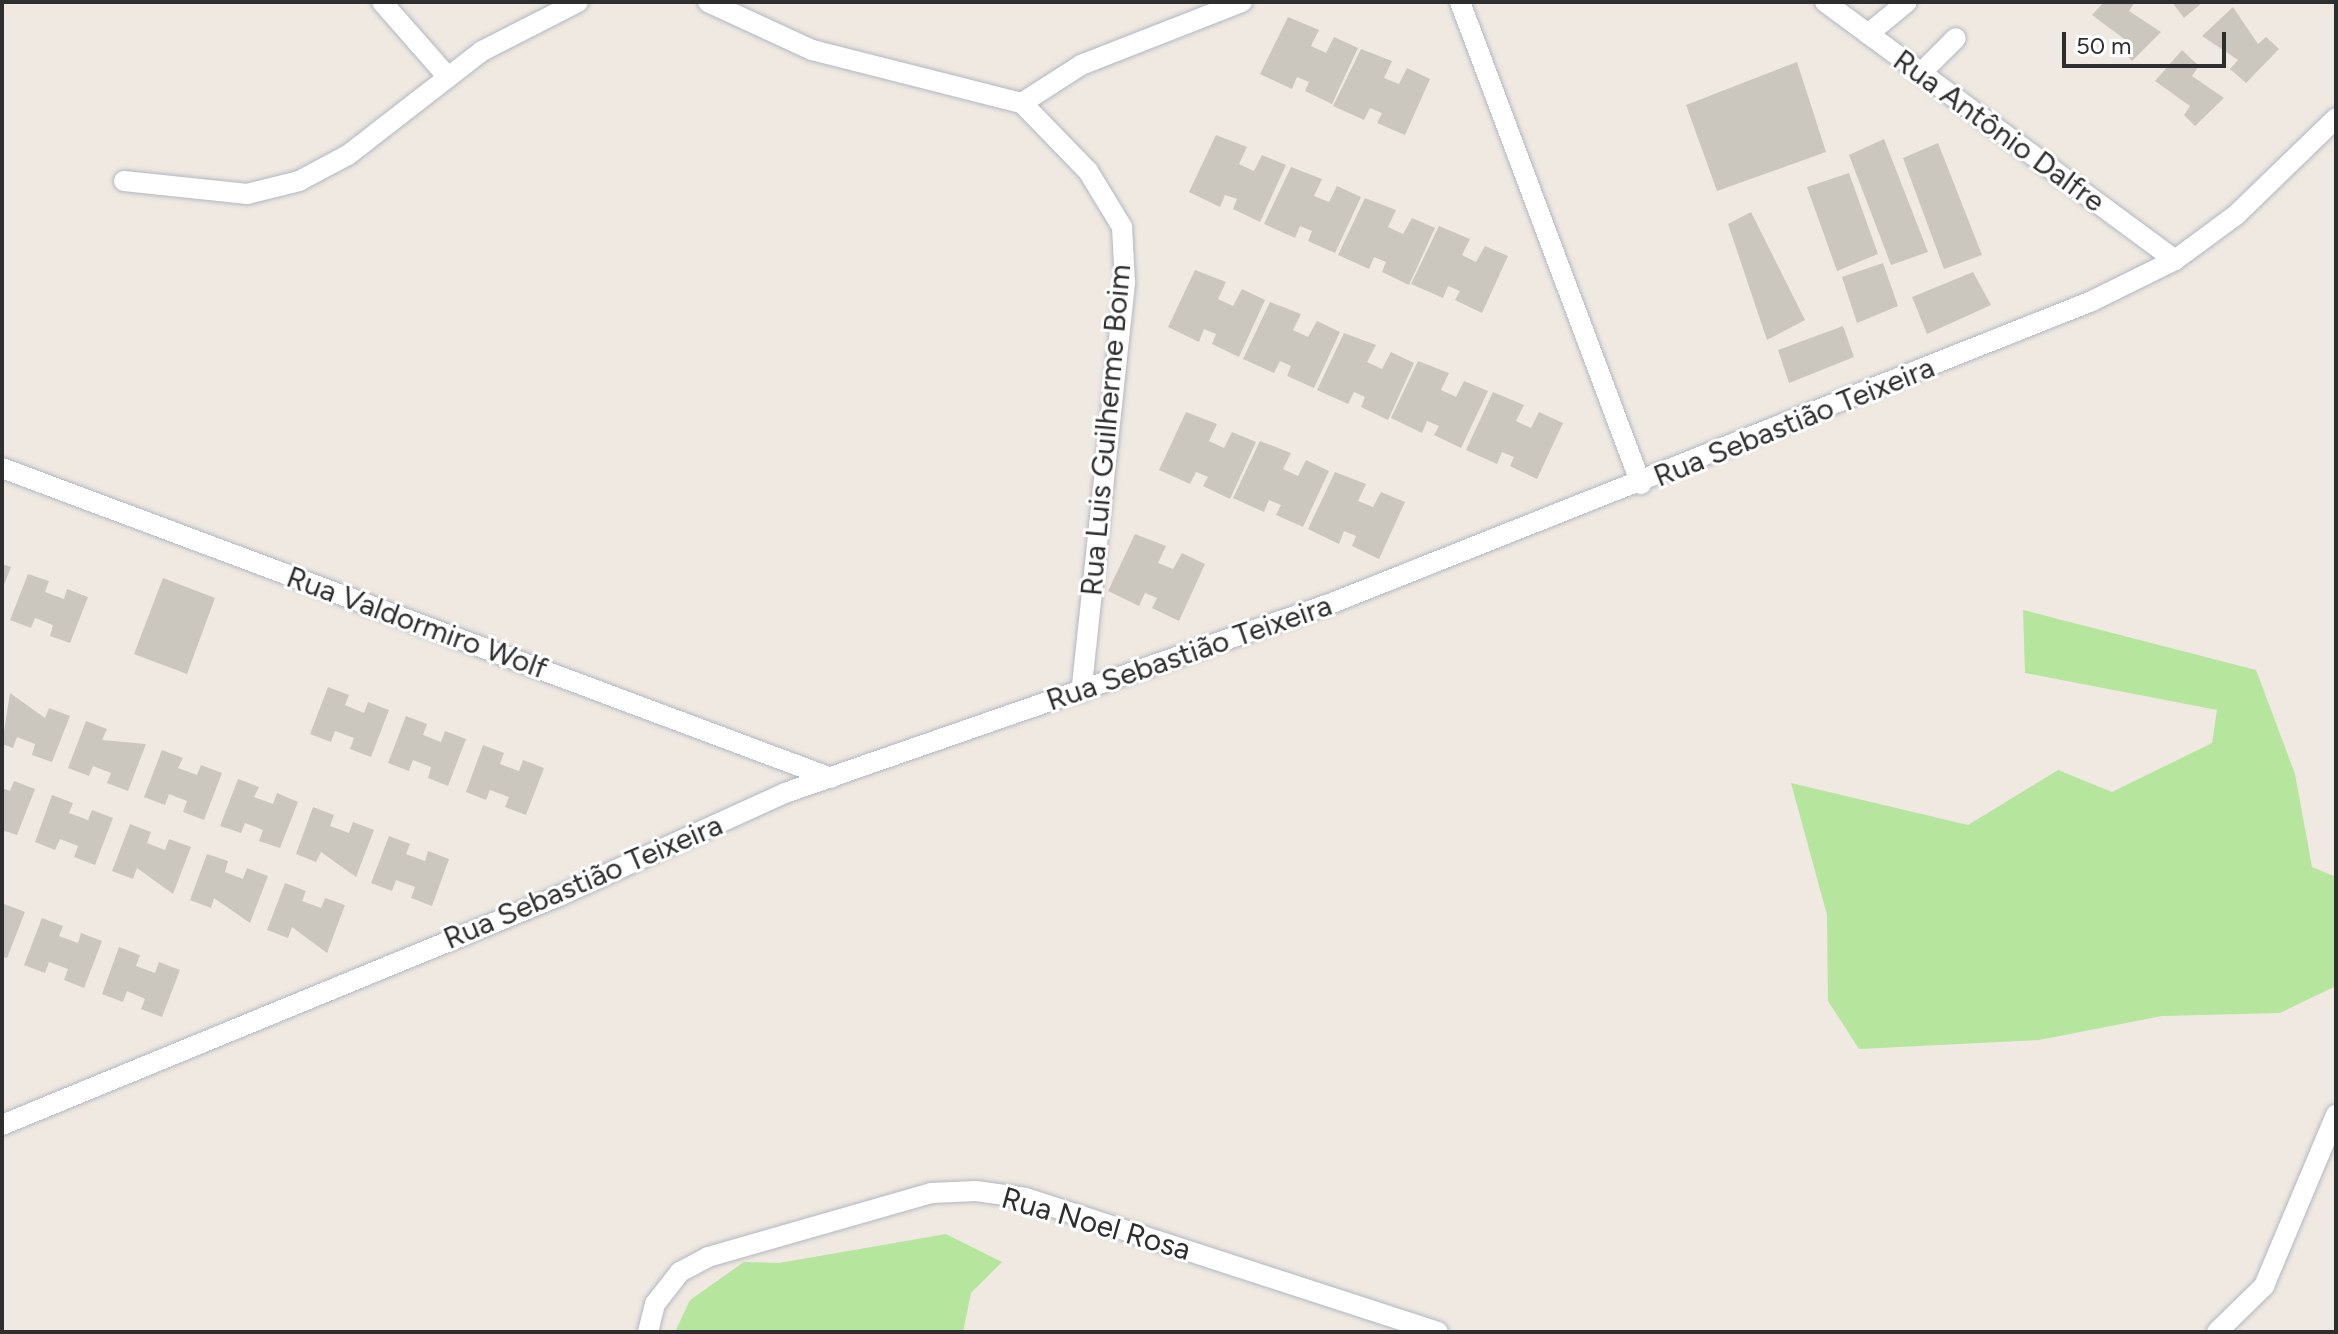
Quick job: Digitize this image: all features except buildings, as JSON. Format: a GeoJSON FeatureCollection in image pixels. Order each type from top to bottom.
{"type":"FeatureCollection","features":[{"type":"Feature","properties":{"kind":"street"},"geometry":{"type":"LineString","coordinates":[[382,2],[448,77]]}},
{"type":"Feature","properties":{"kind":"street"},"geometry":{"type":"LineString","coordinates":[[124,181],[247,194],[299,181],[348,155],[482,51],[578,2]]}},
{"type":"Feature","properties":{"kind":"street"},"geometry":{"type":"LineString","coordinates":[[708,2],[812,50],[1022,103],[1081,65],[1242,2]]}},
{"type":"Feature","properties":{"kind":"street"},"geometry":{"type":"LineString","coordinates":[[1460,2],[1641,484]]}},
{"type":"Feature","properties":{"kind":"street","name":"Rua Antônio Dalfre"},"geometry":{"type":"LineString","coordinates":[[1825,2],[2175,260]]}},
{"type":"Feature","properties":{"kind":"street"},"geometry":{"type":"LineString","coordinates":[[1868,34],[1907,2]]}},
{"type":"Feature","properties":{"kind":"street"},"geometry":{"type":"LineString","coordinates":[[1921,73],[1956,38]]}},
{"type":"Feature","properties":{"kind":"street","name":"Rua Luis Guilherme Boim"},"geometry":{"type":"LineString","coordinates":[[1022,103],[1088,171],[1122,227],[1125,283],[1081,692]]}},
{"type":"Feature","properties":{"kind":"street","name":"Rua Sebastião Teixeira"},"geometry":{"type":"LineString","coordinates":[[2,1125],[831,778],[1081,692],[1641,484],[2092,301],[2175,260],[2236,215],[2336,118]]}},
{"type":"Feature","properties":{"kind":"street","name":"Rua Valdormiro Wolf"},"geometry":{"type":"LineString","coordinates":[[2,468],[831,778]]}},
{"type":"Feature","properties":{"kind":"street"},"geometry":{"type":"LineString","coordinates":[[2217,1332],[2264,1286],[2336,1115]]}},
{"type":"Feature","properties":{"kind":"street","name":"Rua Noel Rosa"},"geometry":{"type":"LineString","coordinates":[[648,1332],[663,1293],[680,1272],[708,1257],[931,1193],[976,1191],[1026,1198],[1438,1332]]}},
{"type":"Feature","properties":{"kind":"green space"},"geometry":{"type":"Polygon","coordinates":[[[2023,610],[2256,670],[2295,774],[2312,867],[2336,877],[2336,986],[2280,1013],[2162,1016],[2039,1040],[1859,1049],[1828,1001],[1827,915],[1791,783],[1968,825],[2058,770],[2112,792],[2212,743],[2217,710],[2025,673],[2023,610]]]}},
{"type":"Feature","properties":{"kind":"green space"},"geometry":{"type":"Polygon","coordinates":[[[946,1234],[1002,1262],[971,1293],[963,1332],[675,1332],[690,1300],[744,1262],[779,1263],[946,1234]]]}}]}
